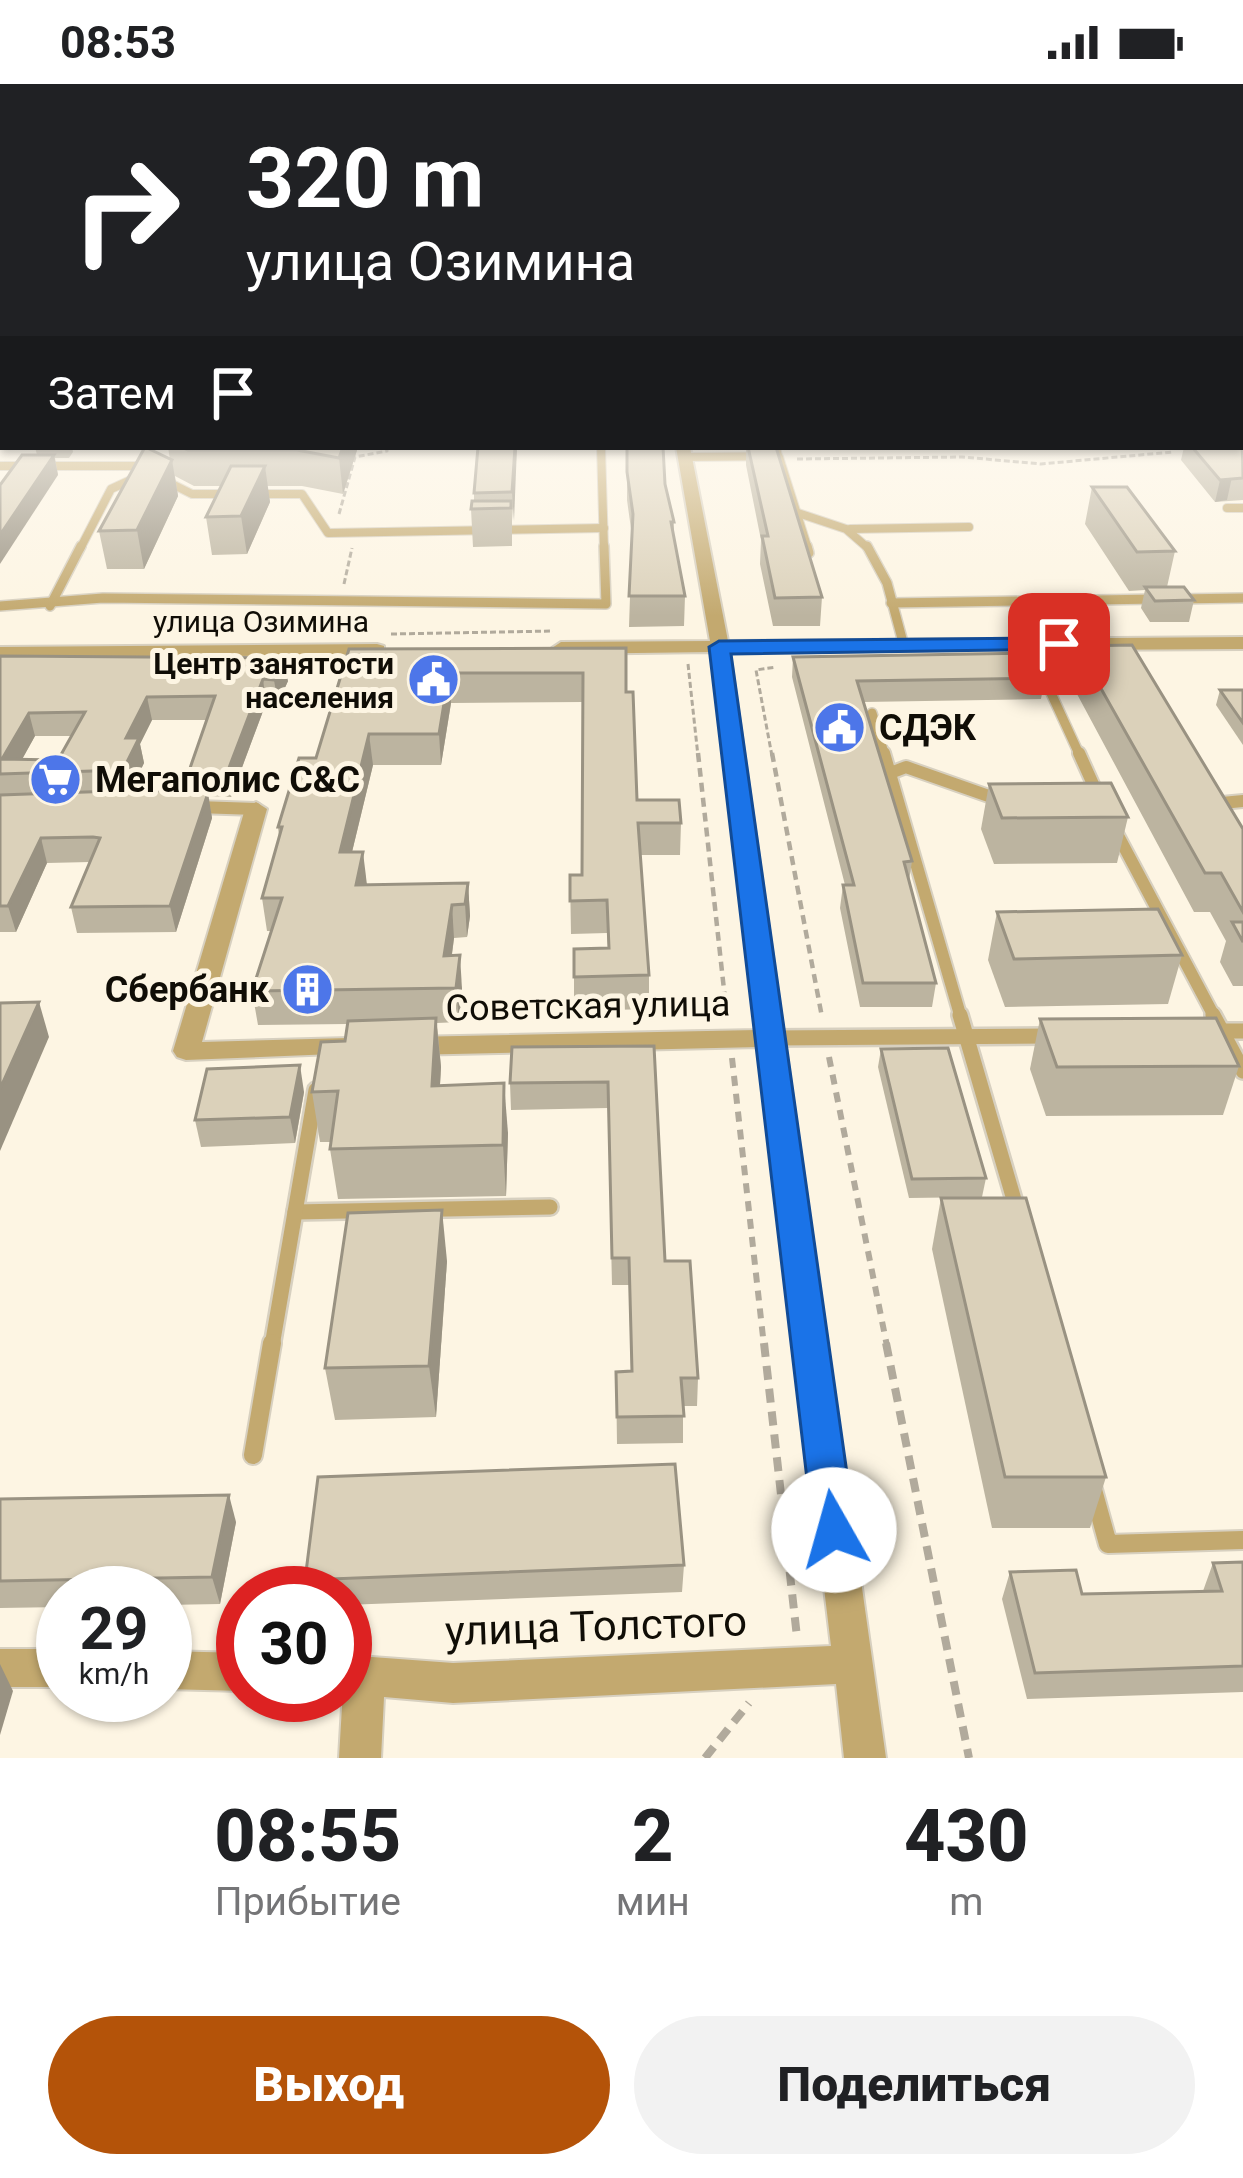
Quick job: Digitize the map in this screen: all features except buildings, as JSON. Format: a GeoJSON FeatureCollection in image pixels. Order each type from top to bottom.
{"type":"FeatureCollection","features":[{"type":"Feature","properties":{"kind":"street"},"geometry":{"type":"LineString","coordinates":[[685,460],[719,647],[865,1758]]}},
{"type":"Feature","properties":{"kind":"street"},"geometry":{"type":"LineString","coordinates":[[541,649],[1101,644],[1131,651],[1243,643]]}},
{"type":"Feature","properties":{"kind":"street","name":"улица Озимина"},"geometry":{"type":"LineString","coordinates":[[0,653],[397,650]]}},
{"type":"Feature","properties":{"kind":"street","name":"Советская улица"},"geometry":{"type":"LineString","coordinates":[[256,809],[186,1051],[771,1038]]}},
{"type":"Feature","properties":{"kind":"street","name":"улица Толстого"},"geometry":{"type":"LineString","coordinates":[[372,1676],[454,1684],[851,1664]]}},
{"type":"Feature","properties":{"kind":"street"},"geometry":{"type":"LineString","coordinates":[[0,1668],[36,1668]]}},
{"type":"Feature","properties":{"kind":"street"},"geometry":{"type":"LineString","coordinates":[[358,1722],[360,1758]]}},
{"type":"Feature","properties":{"kind":"lane"},"geometry":{"type":"LineString","coordinates":[[0,606],[50,606],[103,598],[606,604],[602,460]]}},
{"type":"Feature","properties":{"kind":"lane"},"geometry":{"type":"LineString","coordinates":[[780,460],[809,553]]}},
{"type":"Feature","properties":{"kind":"lane"},"geometry":{"type":"LineString","coordinates":[[0,466],[158,466]]}},
{"type":"Feature","properties":{"kind":"lane"},"geometry":{"type":"LineString","coordinates":[[136,466],[192,494],[302,494],[328,533],[604,527]]}},
{"type":"Feature","properties":{"kind":"lane"},"geometry":{"type":"LineString","coordinates":[[50,606],[110,489],[148,472]]}},
{"type":"Feature","properties":{"kind":"lane"},"geometry":{"type":"LineString","coordinates":[[1227,508],[1243,508]]}},
{"type":"Feature","properties":{"kind":"lane"},"geometry":{"type":"LineString","coordinates":[[798,513],[814,524],[850,529],[969,527]]}},
{"type":"Feature","properties":{"kind":"lane"},"geometry":{"type":"LineString","coordinates":[[850,529],[877,556],[904,646]]}},
{"type":"Feature","properties":{"kind":"lane"},"geometry":{"type":"LineString","coordinates":[[891,603],[1243,598]]}},
{"type":"Feature","properties":{"kind":"lane"},"geometry":{"type":"LineString","coordinates":[[1080,600],[1101,644]]}},
{"type":"Feature","properties":{"kind":"lane"},"geometry":{"type":"LineString","coordinates":[[1039,667],[1102,806],[1243,1071]]}},
{"type":"Feature","properties":{"kind":"lane"},"geometry":{"type":"LineString","coordinates":[[872,712],[1020,1222]]}},
{"type":"Feature","properties":{"kind":"lane"},"geometry":{"type":"LineString","coordinates":[[888,774],[906,767],[1010,804]]}},
{"type":"Feature","properties":{"kind":"lane"},"geometry":{"type":"LineString","coordinates":[[1211,785],[1233,820]]}},
{"type":"Feature","properties":{"kind":"lane"},"geometry":{"type":"LineString","coordinates":[[1222,803],[1243,800]]}},
{"type":"Feature","properties":{"kind":"lane"},"geometry":{"type":"LineString","coordinates":[[1079,805],[1102,806]]}},
{"type":"Feature","properties":{"kind":"lane"},"geometry":{"type":"LineString","coordinates":[[191,806],[256,809]]}},
{"type":"Feature","properties":{"kind":"lane"},"geometry":{"type":"LineString","coordinates":[[1200,1032],[1243,1030]]}},
{"type":"Feature","properties":{"kind":"lane","name":"Советская улица"},"geometry":{"type":"LineString","coordinates":[[771,1038],[1062,1036]]}},
{"type":"Feature","properties":{"kind":"lane"},"geometry":{"type":"LineString","coordinates":[[253,1455],[324,1048]]}},
{"type":"Feature","properties":{"kind":"lane"},"geometry":{"type":"LineString","coordinates":[[295,1212],[550,1207]]}},
{"type":"Feature","properties":{"kind":"lane"},"geometry":{"type":"LineString","coordinates":[[1089,1475],[1108,1544],[1243,1540]]}},
{"type":"Feature","properties":{"kind":"path"},"geometry":{"type":"LineString","coordinates":[[975,460],[1095,460]]}},
{"type":"Feature","properties":{"kind":"path"},"geometry":{"type":"LineString","coordinates":[[685,647],[797,1644],[705,1758]]}},
{"type":"Feature","properties":{"kind":"place","name":"Центр занятости населения"},"geometry":{"type":"Point","coordinates":[433,680]}},
{"type":"Feature","properties":{"kind":"place","name":"СДЭК"},"geometry":{"type":"Point","coordinates":[840,728]}},
{"type":"Feature","properties":{"kind":"place","name":"Мегаполис C&C"},"geometry":{"type":"Point","coordinates":[56,780]}},
{"type":"Feature","properties":{"kind":"place","name":"Сбербанк"},"geometry":{"type":"Point","coordinates":[308,990]}},
{"type":"Feature","properties":{"kind":"route"},"geometry":{"type":"LineString","coordinates":[[834,1530],[719,647],[1059,644]]}}]}
